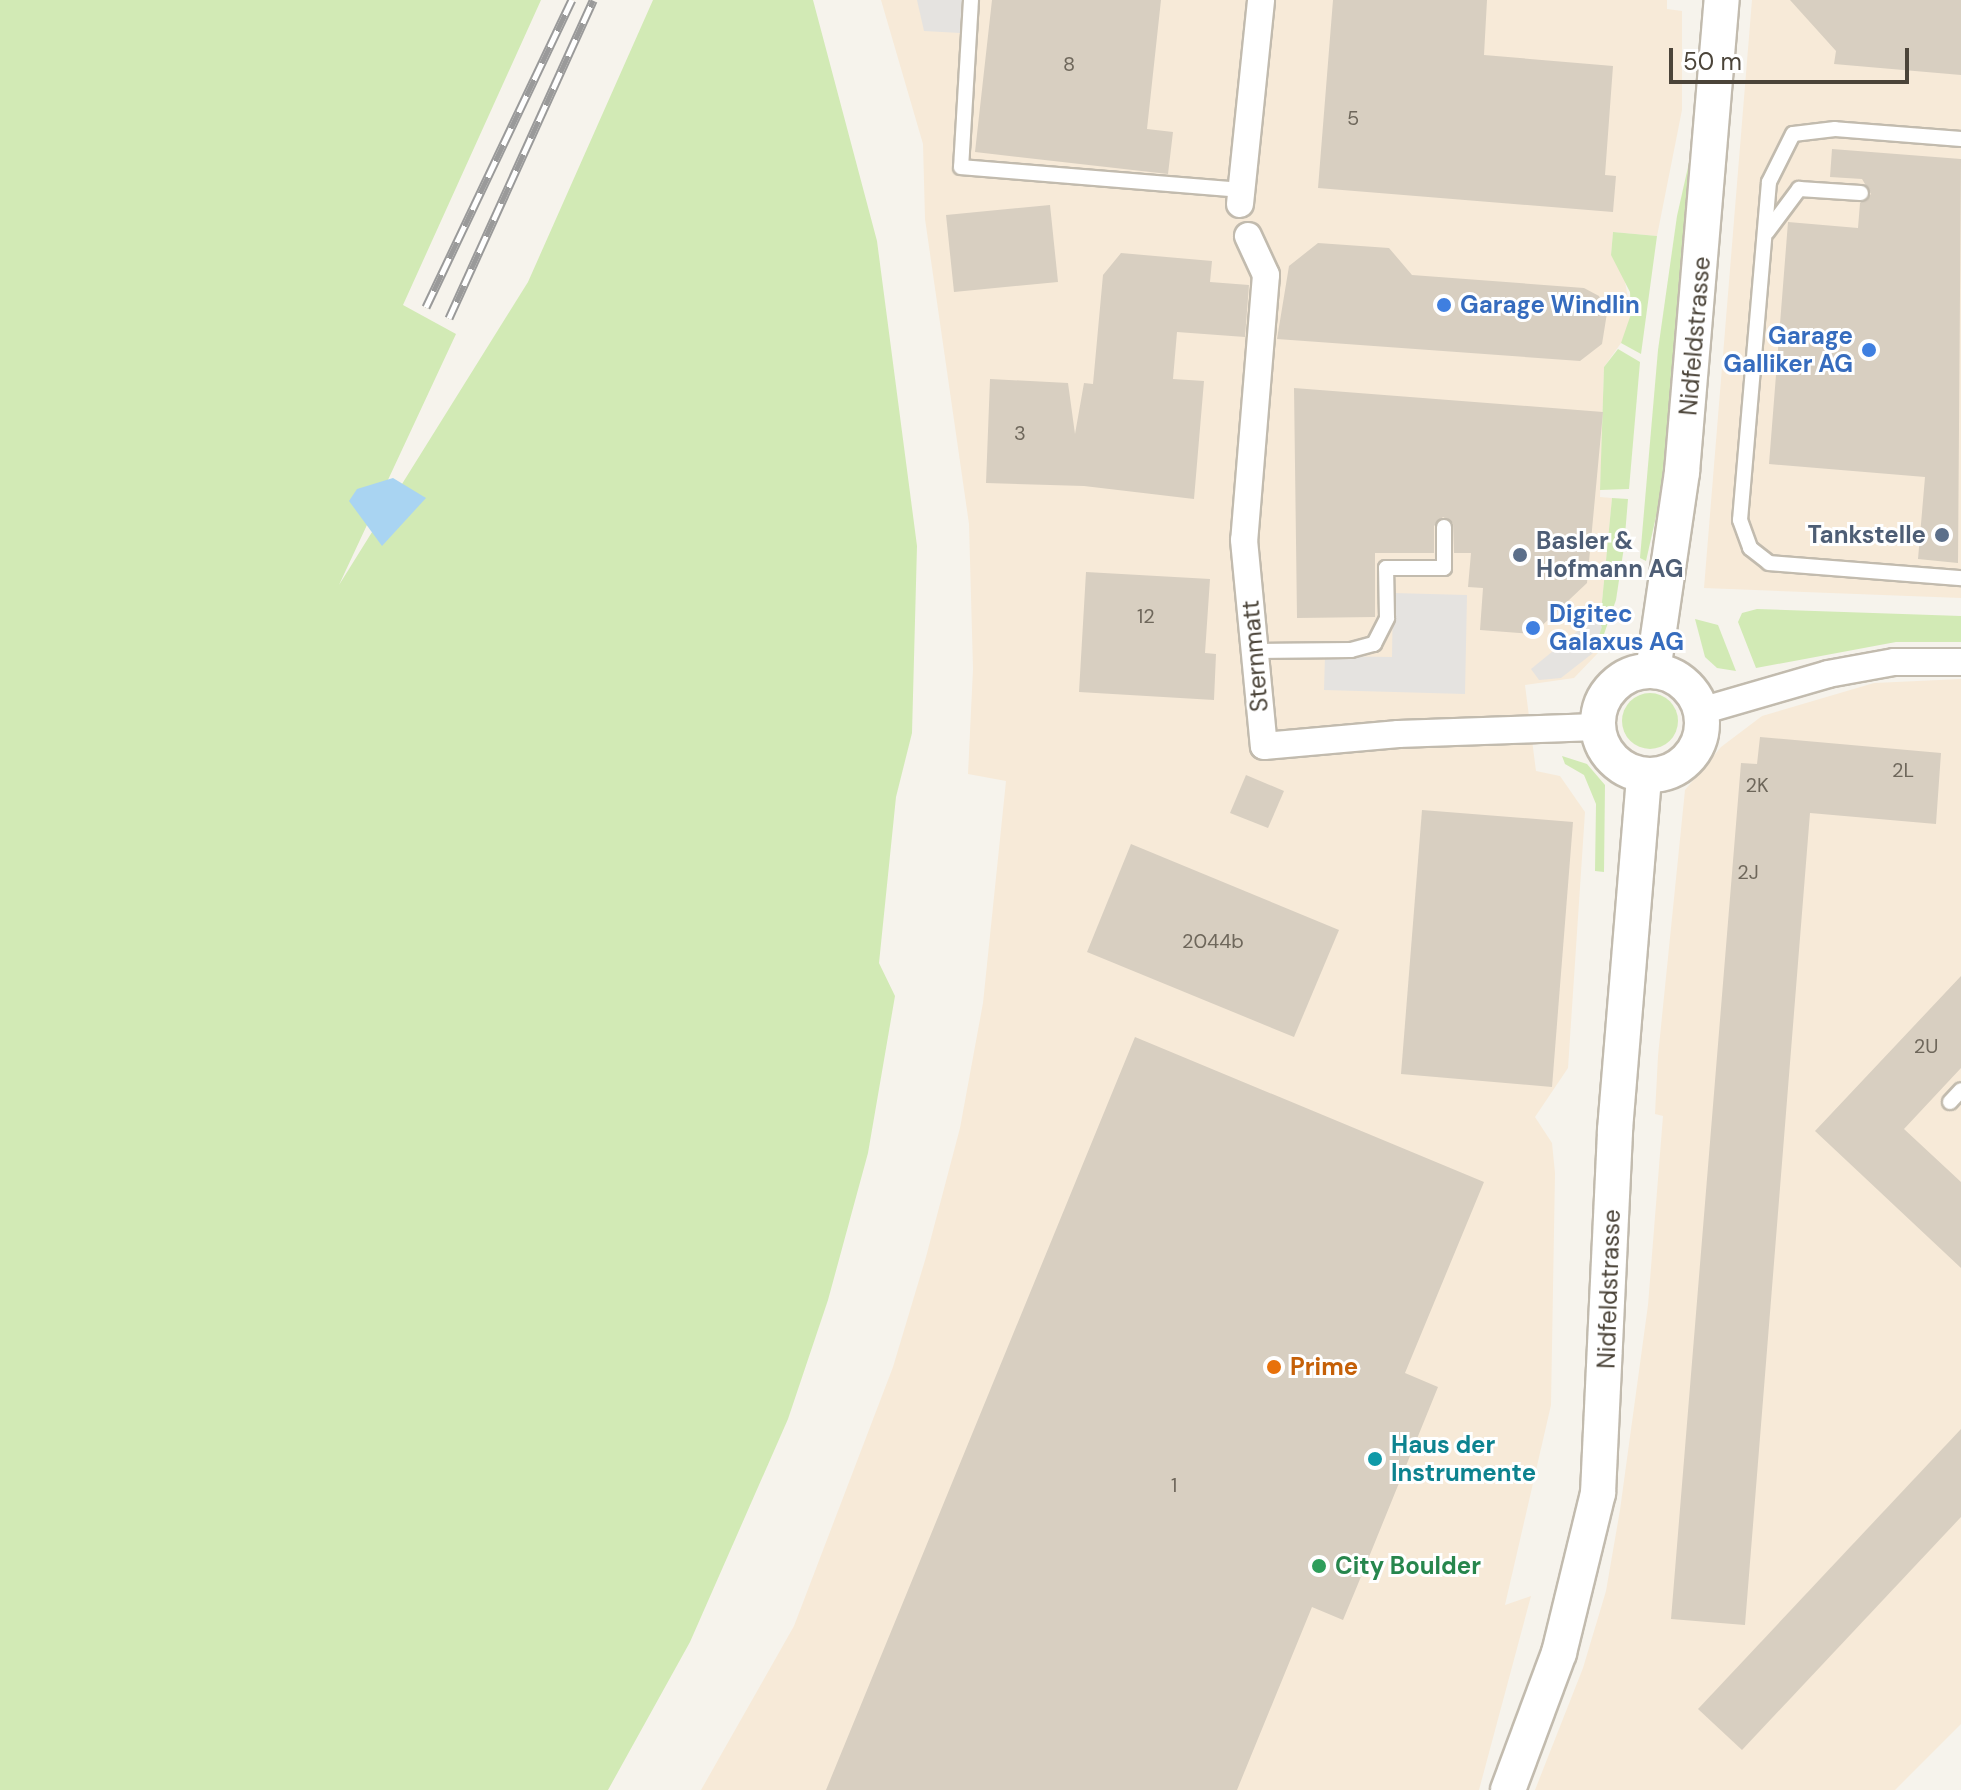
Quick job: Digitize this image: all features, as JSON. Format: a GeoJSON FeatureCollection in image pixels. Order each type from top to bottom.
{"type":"FeatureCollection","features":[{"type":"Feature","properties":{"kind":"street"},"geometry":{"type":"LineString","coordinates":[[1241,197],[1261,0]]}},
{"type":"Feature","properties":{"kind":"street","name":"Nidfeldstrasse"},"geometry":{"type":"LineString","coordinates":[[1653,671],[1682,472],[1722,0]]}},
{"type":"Feature","properties":{"kind":"street","name":"Sternmatt"},"geometry":{"type":"LineString","coordinates":[[1248,236],[1266,275],[1244,540],[1264,746],[1398,734],[1597,727]]}},
{"type":"Feature","properties":{"kind":"street"},"geometry":{"type":"LineString","coordinates":[[1701,711],[1828,674],[1894,662],[1961,662]]}},
{"type":"Feature","properties":{"kind":"street"},"geometry":{"type":"LineString","coordinates":[[1653,671],[1684,683],[1701,711],[1702,726],[1693,753],[1672,771],[1644,775],[1617,764],[1597,727],[1604,698],[1613,686],[1639,672],[1653,671]]}},
{"type":"Feature","properties":{"kind":"street","name":"Nidfeldstrasse"},"geometry":{"type":"LineString","coordinates":[[1508,1790],[1559,1653],[1598,1493],[1615,1130],[1644,775]]}},
{"type":"Feature","properties":{"kind":"lane"},"geometry":{"type":"LineString","coordinates":[[971,0],[961,167],[1241,197]]}},
{"type":"Feature","properties":{"kind":"lane"},"geometry":{"type":"LineString","coordinates":[[1961,139],[1835,129],[1793,134],[1769,182],[1740,520],[1750,548],[1769,563],[1961,578]]}},
{"type":"Feature","properties":{"kind":"lane"},"geometry":{"type":"LineString","coordinates":[[1765,236],[1799,189],[1861,193]]}},
{"type":"Feature","properties":{"kind":"lane"},"geometry":{"type":"LineString","coordinates":[[1255,651],[1351,650],[1374,644],[1387,618],[1386,568],[1444,568],[1444,527]]}},
{"type":"Feature","properties":{"kind":"lane"},"geometry":{"type":"LineString","coordinates":[[1950,1102],[1961,1090]]}},
{"type":"Feature","properties":{"kind":"shaded area"},"geometry":{"type":"Polygon","coordinates":[[[881,0],[1667,0],[1667,9],[1682,11],[1682,110],[1657,236],[1613,232],[1611,255],[1623,271],[1631,314],[1626,336],[1604,367],[1600,497],[1612,498],[1597,654],[1574,678],[1525,685],[1536,771],[1560,776],[1585,812],[1568,1068],[1535,1117],[1552,1143],[1555,1173],[1551,1405],[1505,1605],[1531,1596],[1479,1790],[701,1790],[794,1626],[893,1367],[960,1128],[983,1003],[1006,781],[968,774],[973,669],[969,524],[925,219],[923,144],[881,0]]]}},
{"type":"Feature","properties":{"kind":"shaded area"},"geometry":{"type":"Polygon","coordinates":[[[917,0],[963,0],[960,33],[924,31],[917,0]]]}},
{"type":"Feature","properties":{"kind":"shaded area"},"geometry":{"type":"Polygon","coordinates":[[[1752,0],[1961,0],[1961,598],[1704,588],[1752,0]]]}},
{"type":"Feature","properties":{"kind":"shaded area"},"geometry":{"type":"Polygon","coordinates":[[[1393,593],[1467,595],[1465,694],[1324,690],[1325,656],[1392,657],[1393,593]]]}},
{"type":"Feature","properties":{"kind":"shaded area"},"geometry":{"type":"Polygon","coordinates":[[[1596,616],[1602,627],[1593,653],[1561,678],[1539,680],[1531,669],[1596,616]]]}},
{"type":"Feature","properties":{"kind":"shaded area"},"geometry":{"type":"Polygon","coordinates":[[[1961,679],[1961,1724],[1895,1790],[1535,1790],[1583,1668],[1606,1591],[1620,1510],[1648,1305],[1663,1116],[1655,1114],[1658,1056],[1685,790],[1721,747],[1762,716],[1874,683],[1961,679]]]}},
{"type":"Feature","properties":{"kind":"green space"},"geometry":{"type":"Polygon","coordinates":[[[0,0],[541,0],[403,305],[456,334],[339,585],[528,282],[653,0],[813,0],[877,241],[917,546],[912,733],[896,797],[879,963],[895,996],[868,1153],[828,1300],[788,1419],[690,1642],[608,1790],[0,1790],[0,0]]]}},
{"type":"Feature","properties":{"kind":"green space"},"geometry":{"type":"Polygon","coordinates":[[[1697,127],[1669,459],[1646,561],[1640,558],[1658,350],[1677,216],[1697,127]]]}},
{"type":"Feature","properties":{"kind":"green space"},"geometry":{"type":"Polygon","coordinates":[[[1613,232],[1657,236],[1641,354],[1621,343],[1631,314],[1630,292],[1611,255],[1613,232]]]}},
{"type":"Feature","properties":{"kind":"green space"},"geometry":{"type":"Polygon","coordinates":[[[1618,349],[1640,362],[1629,489],[1600,490],[1604,367],[1618,349]]]}},
{"type":"Feature","properties":{"kind":"green space"},"geometry":{"type":"Polygon","coordinates":[[[1612,498],[1628,499],[1624,547],[1616,600],[1597,654],[1612,498]]]}},
{"type":"Feature","properties":{"kind":"green space"},"geometry":{"type":"Polygon","coordinates":[[[1757,609],[1961,616],[1961,642],[1896,642],[1756,668],[1738,622],[1742,613],[1757,609]]]}},
{"type":"Feature","properties":{"kind":"green space"},"geometry":{"type":"Polygon","coordinates":[[[1695,619],[1718,625],[1736,671],[1717,668],[1705,657],[1695,619]]]}},
{"type":"Feature","properties":{"kind":"green space"},"geometry":{"type":"Polygon","coordinates":[[[1650,693],[1670,701],[1678,721],[1670,741],[1650,749],[1630,741],[1622,721],[1630,701],[1650,693]]]}},
{"type":"Feature","properties":{"kind":"green space"},"geometry":{"type":"Polygon","coordinates":[[[1562,756],[1587,764],[1605,785],[1604,872],[1595,871],[1596,804],[1584,775],[1565,764],[1562,756]]]}},
{"type":"Feature","properties":{"kind":"water"},"geometry":{"type":"Polygon","coordinates":[[[393,478],[426,498],[382,546],[349,501],[357,489],[393,478]]]}},
{"type":"Feature","properties":{"kind":"building"},"geometry":{"type":"Polygon","coordinates":[[[992,0],[1161,0],[1147,129],[1173,132],[1168,174],[975,152],[992,0]]]}},
{"type":"Feature","properties":{"kind":"building"},"geometry":{"type":"Polygon","coordinates":[[[1333,0],[1487,0],[1484,55],[1613,66],[1605,175],[1616,176],[1613,212],[1318,188],[1333,0]]]}},
{"type":"Feature","properties":{"kind":"building"},"geometry":{"type":"Polygon","coordinates":[[[1790,0],[1961,0],[1961,75],[1834,64],[1836,51],[1790,0]]]}},
{"type":"Feature","properties":{"kind":"building","name":"Garage Galliker AG"},"geometry":{"type":"Polygon","coordinates":[[[1832,149],[1961,159],[1958,563],[1918,559],[1925,477],[1769,464],[1788,222],[1858,228],[1860,203],[1871,194],[1862,179],[1830,177],[1832,149]]]}},
{"type":"Feature","properties":{"kind":"building"},"geometry":{"type":"Polygon","coordinates":[[[1050,205],[1058,282],[954,292],[946,215],[1050,205]]]}},
{"type":"Feature","properties":{"kind":"building","name":"Garage Windlin"},"geometry":{"type":"Polygon","coordinates":[[[1318,243],[1389,248],[1412,275],[1584,288],[1599,296],[1607,313],[1602,344],[1580,361],[1277,339],[1289,266],[1318,243]]]}},
{"type":"Feature","properties":{"kind":"building"},"geometry":{"type":"Polygon","coordinates":[[[1121,253],[1212,261],[1210,282],[1249,285],[1245,337],[1177,332],[1173,379],[1204,381],[1194,499],[1084,486],[986,483],[990,379],[1068,383],[1075,434],[1084,383],[1093,384],[1103,275],[1121,253]]]}},
{"type":"Feature","properties":{"kind":"building"},"geometry":{"type":"Polygon","coordinates":[[[1294,388],[1603,412],[1587,583],[1533,634],[1480,630],[1483,588],[1468,587],[1471,553],[1454,553],[1453,523],[1443,517],[1434,526],[1434,553],[1375,553],[1375,617],[1297,618],[1294,388]]]}},
{"type":"Feature","properties":{"kind":"building"},"geometry":{"type":"Polygon","coordinates":[[[1086,572],[1210,579],[1205,653],[1216,654],[1214,700],[1079,692],[1086,572]]]}},
{"type":"Feature","properties":{"kind":"building"},"geometry":{"type":"Polygon","coordinates":[[[1760,737],[1941,753],[1936,824],[1810,813],[1745,1625],[1671,1619],[1741,763],[1757,764],[1760,737]]]}},
{"type":"Feature","properties":{"kind":"building"},"geometry":{"type":"Polygon","coordinates":[[[1246,775],[1284,791],[1268,828],[1230,813],[1246,775]]]}},
{"type":"Feature","properties":{"kind":"building"},"geometry":{"type":"Polygon","coordinates":[[[1422,810],[1573,822],[1552,1087],[1401,1074],[1422,810]]]}},
{"type":"Feature","properties":{"kind":"building"},"geometry":{"type":"Polygon","coordinates":[[[1131,844],[1339,930],[1294,1037],[1087,952],[1131,844]]]}},
{"type":"Feature","properties":{"kind":"building"},"geometry":{"type":"Polygon","coordinates":[[[1961,976],[1961,1068],[1904,1129],[1961,1182],[1961,1268],[1815,1131],[1961,976]]]}},
{"type":"Feature","properties":{"kind":"building"},"geometry":{"type":"Polygon","coordinates":[[[1135,1037],[1484,1182],[1405,1373],[1438,1387],[1358,1584],[1343,1620],[1312,1607],[1237,1790],[826,1790],[1135,1037]]]}},
{"type":"Feature","properties":{"kind":"building"},"geometry":{"type":"Polygon","coordinates":[[[1961,1429],[1961,1517],[1742,1750],[1698,1709],[1961,1429]]]}},
{"type":"Feature","properties":{"kind":"railway"},"geometry":{"type":"LineString","coordinates":[[426,307],[572,0]]}},
{"type":"Feature","properties":{"kind":"railway"},"geometry":{"type":"LineString","coordinates":[[449,318],[593,0]]}},
{"type":"Feature","properties":{"kind":"place","name":"Garage Windlin"},"geometry":{"type":"Point","coordinates":[1444,305]}},
{"type":"Feature","properties":{"kind":"place","name":"Garage Galliker AG"},"geometry":{"type":"Point","coordinates":[1869,350]}},
{"type":"Feature","properties":{"kind":"place","name":"Tankstelle"},"geometry":{"type":"Point","coordinates":[1942,535]}},
{"type":"Feature","properties":{"kind":"place","name":"Basler & Hofmann AG"},"geometry":{"type":"Point","coordinates":[1520,555]}},
{"type":"Feature","properties":{"kind":"place","name":"Digitec Galaxus AG"},"geometry":{"type":"Point","coordinates":[1533,628]}},
{"type":"Feature","properties":{"kind":"place","name":"Prime"},"geometry":{"type":"Point","coordinates":[1274,1367]}},
{"type":"Feature","properties":{"kind":"place","name":"Haus der Instrumente"},"geometry":{"type":"Point","coordinates":[1375,1459]}},
{"type":"Feature","properties":{"kind":"place","name":"City Boulder"},"geometry":{"type":"Point","coordinates":[1319,1566]}}]}
